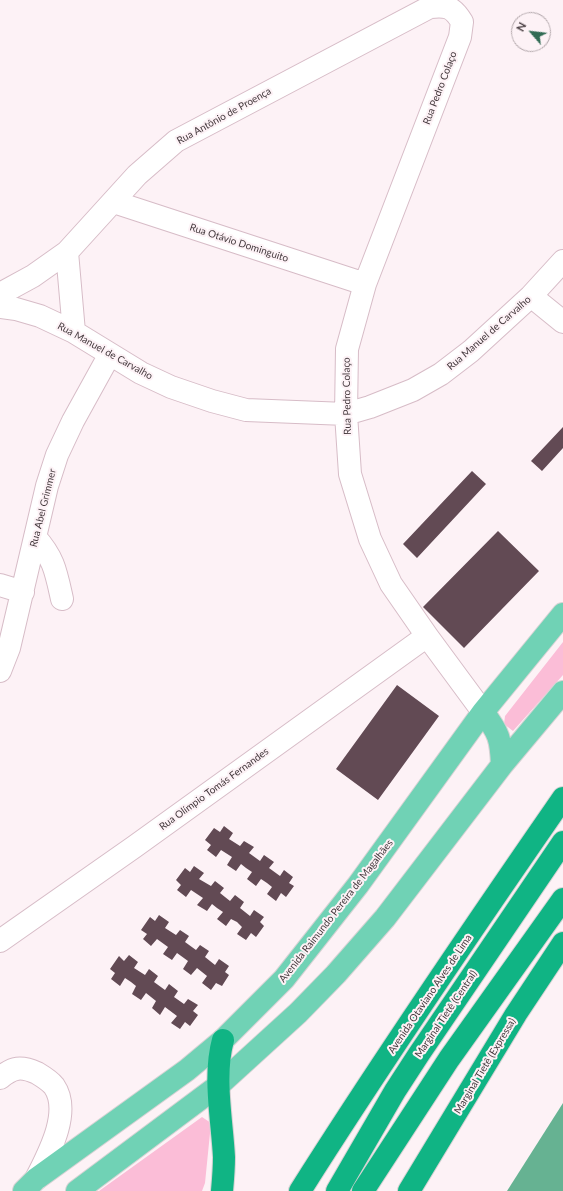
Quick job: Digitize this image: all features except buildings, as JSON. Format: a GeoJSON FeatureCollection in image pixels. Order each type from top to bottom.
{"type":"FeatureCollection","features":[{"type":"Feature","properties":{"kind":"highway","name":"Avenida Otaviano Alves de Lima"},"geometry":{"type":"LineString","coordinates":[[300,1191],[496,894],[563,798]]}},
{"type":"Feature","properties":{"kind":"highway","name":"Marginal Tietê (Central)"},"geometry":{"type":"LineString","coordinates":[[337,1191],[395,1091],[563,842]]}},
{"type":"Feature","properties":{"kind":"highway"},"geometry":{"type":"LineString","coordinates":[[363,1191],[449,1059],[563,899]]}},
{"type":"Feature","properties":{"kind":"highway","name":"Marginal Tietê (Expressa)"},"geometry":{"type":"LineString","coordinates":[[409,1191],[516,1014],[563,942]]}},
{"type":"Feature","properties":{"kind":"highway"},"geometry":{"type":"LineString","coordinates":[[222,1191],[224,1158],[219,1085],[220,1053],[223,1040]]}},
{"type":"Feature","properties":{"kind":"highway"},"geometry":{"type":"LineString","coordinates":[[396,1191],[437,1145]]}},
{"type":"Feature","properties":{"kind":"main road","name":"Avenida Raimundo Pereira de Magalhães"},"geometry":{"type":"LineString","coordinates":[[30,1185],[187,1070],[223,1040],[284,979],[358,886],[483,712],[563,614]]}},
{"type":"Feature","properties":{"kind":"main road"},"geometry":{"type":"LineString","coordinates":[[77,1191],[219,1085],[298,1014],[336,974],[385,918],[502,765],[563,692]]}},
{"type":"Feature","properties":{"kind":"main road"},"geometry":{"type":"LineString","coordinates":[[483,712],[498,734],[502,749],[502,765]]}},
{"type":"Feature","properties":{"kind":"street","name":"Rua Antônio de Proença"},"geometry":{"type":"LineString","coordinates":[[0,294],[33,276],[67,252],[138,175],[176,141],[430,7],[449,7],[457,13],[462,22],[460,37]]}},
{"type":"Feature","properties":{"kind":"street","name":"Rua Pedro Colaço"},"geometry":{"type":"LineString","coordinates":[[460,37],[364,284],[347,350],[346,414],[350,474],[370,539],[391,584],[426,636],[483,712]]}},
{"type":"Feature","properties":{"kind":"street","name":"Rua Otávio Dominguito"},"geometry":{"type":"LineString","coordinates":[[114,202],[364,284]]}},
{"type":"Feature","properties":{"kind":"street"},"geometry":{"type":"LineString","coordinates":[[67,252],[74,332]]}},
{"type":"Feature","properties":{"kind":"street","name":"Rua Manuel de Carvalho"},"geometry":{"type":"LineString","coordinates":[[0,307],[16,309],[40,316],[74,332],[141,373],[171,387],[212,401],[246,410],[346,414],[370,407],[413,390],[441,374],[471,351],[532,296],[563,261]]}},
{"type":"Feature","properties":{"kind":"street"},"geometry":{"type":"LineString","coordinates":[[532,296],[563,322]]}},
{"type":"Feature","properties":{"kind":"street","name":"Rua Abel Grimmer"},"geometry":{"type":"LineString","coordinates":[[0,671],[9,648],[47,486],[57,455],[73,421],[110,354]]}},
{"type":"Feature","properties":{"kind":"street"},"geometry":{"type":"LineString","coordinates":[[35,537],[44,547],[51,559],[62,599]]}},
{"type":"Feature","properties":{"kind":"street"},"geometry":{"type":"LineString","coordinates":[[0,585],[22,592]]}},
{"type":"Feature","properties":{"kind":"street","name":"Rua Olímpio Tomás Fernandes"},"geometry":{"type":"LineString","coordinates":[[0,941],[134,847],[426,636]]}},
{"type":"Feature","properties":{"kind":"street"},"geometry":{"type":"LineString","coordinates":[[0,1078],[10,1070],[20,1068],[31,1070],[54,1085],[59,1097],[60,1109],[56,1136],[30,1185]]}},
{"type":"Feature","properties":{"kind":"shaded area"},"geometry":{"type":"Polygon","coordinates":[[[563,642],[563,675],[513,731],[504,724],[505,716],[563,642]]]}},
{"type":"Feature","properties":{"kind":"shaded area"},"geometry":{"type":"Polygon","coordinates":[[[563,1103],[563,1191],[507,1191],[563,1103]]]}},
{"type":"Feature","properties":{"kind":"shaded area"},"geometry":{"type":"Polygon","coordinates":[[[202,1117],[211,1123],[205,1183],[202,1191],[99,1191],[202,1117]]]}}]}
